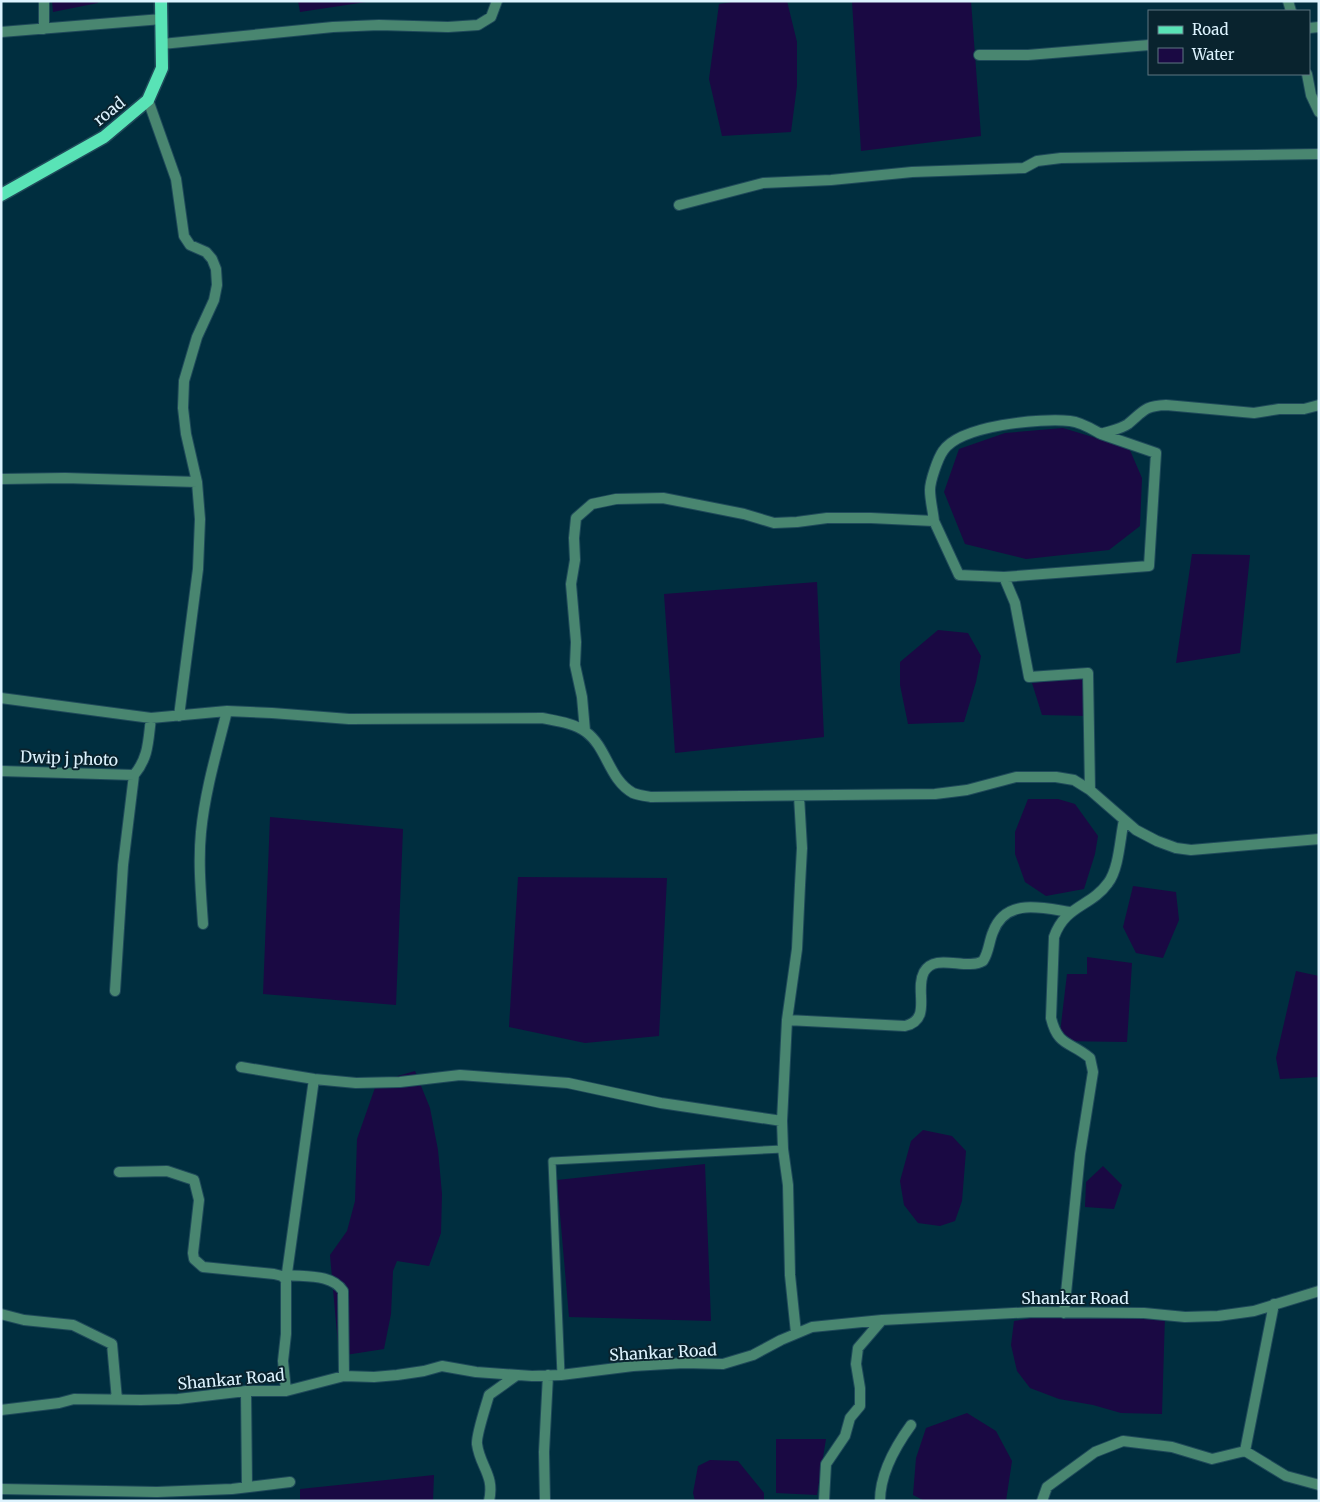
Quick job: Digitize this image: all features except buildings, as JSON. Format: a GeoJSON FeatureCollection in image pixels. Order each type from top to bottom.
{"type":"FeatureCollection","features":[{"type":"Feature","properties":{"kind":"main road","name":"road"},"geometry":{"type":"LineString","coordinates":[[1,195],[104,137],[148,100],[162,68],[161,1]]}},
{"type":"Feature","properties":{"kind":"street"},"geometry":{"type":"LineString","coordinates":[[44,1],[44,29]]}},
{"type":"Feature","properties":{"kind":"street"},"geometry":{"type":"LineString","coordinates":[[162,44],[333,27],[379,25],[448,27],[478,25],[491,17],[497,1]]}},
{"type":"Feature","properties":{"kind":"street"},"geometry":{"type":"LineString","coordinates":[[1,32],[162,20]]}},
{"type":"Feature","properties":{"kind":"street"},"geometry":{"type":"LineString","coordinates":[[980,55],[1028,55],[1148,45]]}},
{"type":"Feature","properties":{"kind":"street"},"geometry":{"type":"LineString","coordinates":[[1307,75],[1312,95],[1319,112]]}},
{"type":"Feature","properties":{"kind":"street"},"geometry":{"type":"LineString","coordinates":[[148,100],[176,180],[184,236],[190,245],[206,252],[212,259],[216,269],[217,285],[214,300],[197,337],[184,382],[184,417],[198,482],[200,519],[198,569],[179,716]]}},
{"type":"Feature","properties":{"kind":"street"},"geometry":{"type":"LineString","coordinates":[[679,204],[763,183],[831,180],[912,172],[1024,168],[1037,162],[1061,158],[1319,154]]}},
{"type":"Feature","properties":{"kind":"street"},"geometry":{"type":"LineString","coordinates":[[1102,434],[1126,425],[1141,411],[1154,406],[1166,405],[1254,413],[1279,409],[1304,410],[1319,405]]}},
{"type":"Feature","properties":{"kind":"street"},"geometry":{"type":"LineString","coordinates":[[1072,421],[1102,434],[1156,453],[1149,566],[1004,577],[959,575],[934,520],[930,489],[938,460],[944,449],[962,435],[982,429],[1023,422],[1072,421]]}},
{"type":"Feature","properties":{"kind":"street"},"geometry":{"type":"LineString","coordinates":[[1,479],[65,478],[198,482]]}},
{"type":"Feature","properties":{"kind":"street"},"geometry":{"type":"LineString","coordinates":[[584,731],[582,697],[575,665],[576,642],[571,584],[576,560],[574,538],[576,518],[592,504],[616,499],[663,498],[735,512],[774,523],[827,518],[934,520]]}},
{"type":"Feature","properties":{"kind":"street"},"geometry":{"type":"LineString","coordinates":[[1004,577],[1015,603],[1029,677],[1088,673],[1090,790]]}},
{"type":"Feature","properties":{"kind":"street"},"geometry":{"type":"LineString","coordinates":[[1,698],[151,718],[227,711],[349,719],[542,718],[566,723],[584,731],[593,738],[620,782],[633,793],[651,797],[935,794],[968,790],[1016,777],[1056,777],[1074,780],[1090,790],[1136,830],[1176,848],[1191,850],[1319,839]]}},
{"type":"Feature","properties":{"kind":"street"},"geometry":{"type":"LineString","coordinates":[[203,924],[199,874],[201,832],[208,786],[227,711]]}},
{"type":"Feature","properties":{"kind":"street","name":"Dwip j photo"},"geometry":{"type":"LineString","coordinates":[[1,771],[134,775],[142,766],[146,757],[151,718]]}},
{"type":"Feature","properties":{"kind":"street"},"geometry":{"type":"LineString","coordinates":[[115,991],[124,865],[134,775]]}},
{"type":"Feature","properties":{"kind":"street"},"geometry":{"type":"LineString","coordinates":[[796,1333],[790,1275],[788,1185],[783,1148],[782,1121],[787,1020],[797,950],[802,848],[798,796]]}},
{"type":"Feature","properties":{"kind":"street"},"geometry":{"type":"LineString","coordinates":[[1064,1313],[1080,1154],[1093,1072],[1090,1058],[1076,1048],[1065,1044],[1054,1030],[1051,1018],[1054,937],[1058,926],[1070,912],[1091,899],[1109,883],[1115,868],[1124,820]]}},
{"type":"Feature","properties":{"kind":"street"},"geometry":{"type":"LineString","coordinates":[[787,1020],[905,1026],[913,1024],[918,1021],[924,973],[930,966],[937,963],[974,965],[984,961],[993,930],[1001,917],[1014,909],[1030,906],[1070,912]]}},
{"type":"Feature","properties":{"kind":"street"},"geometry":{"type":"LineString","coordinates":[[241,1067],[314,1079],[356,1083],[400,1082],[460,1075],[568,1083],[661,1103],[782,1121]]}},
{"type":"Feature","properties":{"kind":"street"},"geometry":{"type":"LineString","coordinates":[[286,1391],[283,1361],[286,1334],[287,1278],[314,1079]]}},
{"type":"Feature","properties":{"kind":"street"},"geometry":{"type":"LineString","coordinates":[[119,1172],[167,1171],[194,1180],[200,1200],[193,1254],[194,1259],[203,1267],[274,1274],[287,1278],[330,1280],[338,1284],[343,1291],[344,1376]]}},
{"type":"Feature","properties":{"kind":"street","name":"Shankar Road"},"geometry":{"type":"LineString","coordinates":[[1,1410],[59,1403],[74,1399],[178,1399],[246,1391],[286,1391],[344,1376],[397,1375],[442,1366],[476,1372],[517,1375],[561,1375],[633,1366],[684,1363],[723,1364],[753,1355],[780,1340],[812,1327],[882,1320],[1025,1313],[1144,1313],[1185,1317],[1218,1316],[1254,1311],[1319,1291]]}},
{"type":"Feature","properties":{"kind":"street"},"geometry":{"type":"LineString","coordinates":[[1246,1451],[1274,1304]]}},
{"type":"Feature","properties":{"kind":"street"},"geometry":{"type":"LineString","coordinates":[[1,1314],[24,1320],[73,1326],[112,1344],[117,1400]]}},
{"type":"Feature","properties":{"kind":"street"},"geometry":{"type":"LineString","coordinates":[[824,1501],[826,1464],[845,1436],[850,1418],[860,1406],[860,1388],[856,1364],[858,1348],[882,1320]]}},
{"type":"Feature","properties":{"kind":"street"},"geometry":{"type":"LineString","coordinates":[[489,1501],[491,1491],[489,1475],[477,1443],[489,1395],[517,1375]]}},
{"type":"Feature","properties":{"kind":"street"},"geometry":{"type":"LineString","coordinates":[[545,1501],[544,1452],[548,1375]]}},
{"type":"Feature","properties":{"kind":"street"},"geometry":{"type":"LineString","coordinates":[[246,1391],[247,1487]]}},
{"type":"Feature","properties":{"kind":"street"},"geometry":{"type":"LineString","coordinates":[[880,1501],[886,1470],[896,1445],[911,1425]]}},
{"type":"Feature","properties":{"kind":"street"},"geometry":{"type":"LineString","coordinates":[[1042,1501],[1047,1487],[1095,1452],[1122,1441],[1172,1447],[1212,1459],[1246,1451],[1286,1476],[1319,1485]]}},
{"type":"Feature","properties":{"kind":"street"},"geometry":{"type":"LineString","coordinates":[[1,1489],[156,1492],[247,1487],[290,1482]]}},
{"type":"Feature","properties":{"kind":"lane"},"geometry":{"type":"LineString","coordinates":[[561,1375],[552,1161],[783,1148]]}},
{"type":"Feature","properties":{"kind":"water"},"geometry":{"type":"Polygon","coordinates":[[[52,1],[98,1],[98,3],[53,12],[52,1]]]}},
{"type":"Feature","properties":{"kind":"water"},"geometry":{"type":"Polygon","coordinates":[[[298,1],[373,1],[300,12],[298,1]]]}},
{"type":"Feature","properties":{"kind":"water"},"geometry":{"type":"Polygon","coordinates":[[[738,1],[787,1],[797,42],[797,86],[791,132],[722,136],[709,79],[719,4],[738,1]]]}},
{"type":"Feature","properties":{"kind":"water"},"geometry":{"type":"Polygon","coordinates":[[[852,1],[971,1],[981,136],[861,151],[852,1]]]}},
{"type":"Feature","properties":{"kind":"water"},"geometry":{"type":"Polygon","coordinates":[[[1063,428],[1129,448],[1142,478],[1140,526],[1109,550],[1026,559],[965,544],[944,492],[959,449],[1005,433],[1063,428]]]}},
{"type":"Feature","properties":{"kind":"water"},"geometry":{"type":"Polygon","coordinates":[[[1192,554],[1250,555],[1240,653],[1176,663],[1192,554]]]}},
{"type":"Feature","properties":{"kind":"water"},"geometry":{"type":"Polygon","coordinates":[[[817,582],[824,737],[675,753],[664,594],[817,582]]]}},
{"type":"Feature","properties":{"kind":"water"},"geometry":{"type":"Polygon","coordinates":[[[938,630],[968,633],[981,656],[976,682],[964,722],[908,724],[900,685],[900,662],[938,630]]]}},
{"type":"Feature","properties":{"kind":"water"},"geometry":{"type":"Polygon","coordinates":[[[1088,676],[1088,716],[1042,715],[1032,683],[1088,676]]]}},
{"type":"Feature","properties":{"kind":"water"},"geometry":{"type":"Polygon","coordinates":[[[1028,799],[1058,799],[1075,804],[1098,836],[1095,854],[1084,889],[1046,896],[1025,882],[1015,854],[1015,832],[1028,799]]]}},
{"type":"Feature","properties":{"kind":"water"},"geometry":{"type":"Polygon","coordinates":[[[270,817],[403,829],[396,1005],[263,994],[270,817]]]}},
{"type":"Feature","properties":{"kind":"water"},"geometry":{"type":"Polygon","coordinates":[[[518,877],[667,878],[659,1036],[585,1043],[509,1027],[518,877]]]}},
{"type":"Feature","properties":{"kind":"water"},"geometry":{"type":"Polygon","coordinates":[[[1133,886],[1176,892],[1179,920],[1163,958],[1136,953],[1123,927],[1133,886]]]}},
{"type":"Feature","properties":{"kind":"water"},"geometry":{"type":"Polygon","coordinates":[[[1087,957],[1132,963],[1127,1042],[1059,1041],[1067,974],[1087,974],[1087,957]]]}},
{"type":"Feature","properties":{"kind":"water"},"geometry":{"type":"Polygon","coordinates":[[[1296,971],[1319,976],[1319,1077],[1280,1079],[1276,1058],[1296,971]]]}},
{"type":"Feature","properties":{"kind":"water"},"geometry":{"type":"Polygon","coordinates":[[[415,1071],[430,1108],[438,1150],[442,1194],[441,1233],[429,1266],[397,1261],[393,1271],[391,1314],[384,1349],[339,1356],[330,1255],[347,1231],[355,1201],[357,1139],[377,1082],[415,1071]]]}},
{"type":"Feature","properties":{"kind":"water"},"geometry":{"type":"Polygon","coordinates":[[[923,1130],[952,1136],[966,1151],[962,1201],[955,1221],[940,1226],[918,1223],[904,1205],[900,1181],[911,1141],[923,1130]]]}},
{"type":"Feature","properties":{"kind":"water"},"geometry":{"type":"Polygon","coordinates":[[[705,1164],[711,1321],[569,1317],[557,1180],[705,1164]]]}},
{"type":"Feature","properties":{"kind":"water"},"geometry":{"type":"Polygon","coordinates":[[[1103,1166],[1122,1185],[1114,1209],[1085,1207],[1086,1182],[1103,1166]]]}},
{"type":"Feature","properties":{"kind":"water"},"geometry":{"type":"Polygon","coordinates":[[[1165,1315],[1162,1414],[1121,1413],[1093,1405],[1059,1399],[1030,1388],[1017,1371],[1011,1345],[1014,1321],[1037,1317],[1165,1315]]]}},
{"type":"Feature","properties":{"kind":"water"},"geometry":{"type":"Polygon","coordinates":[[[967,1413],[996,1431],[1012,1461],[1006,1501],[925,1501],[913,1495],[916,1458],[926,1428],[967,1413]]]}},
{"type":"Feature","properties":{"kind":"water"},"geometry":{"type":"Polygon","coordinates":[[[776,1439],[826,1439],[817,1495],[776,1493],[776,1439]]]}},
{"type":"Feature","properties":{"kind":"water"},"geometry":{"type":"Polygon","coordinates":[[[710,1460],[738,1461],[764,1493],[764,1501],[695,1501],[693,1493],[698,1466],[710,1460]]]}},
{"type":"Feature","properties":{"kind":"water"},"geometry":{"type":"Polygon","coordinates":[[[434,1475],[433,1501],[300,1501],[300,1489],[434,1475]]]}}]}
